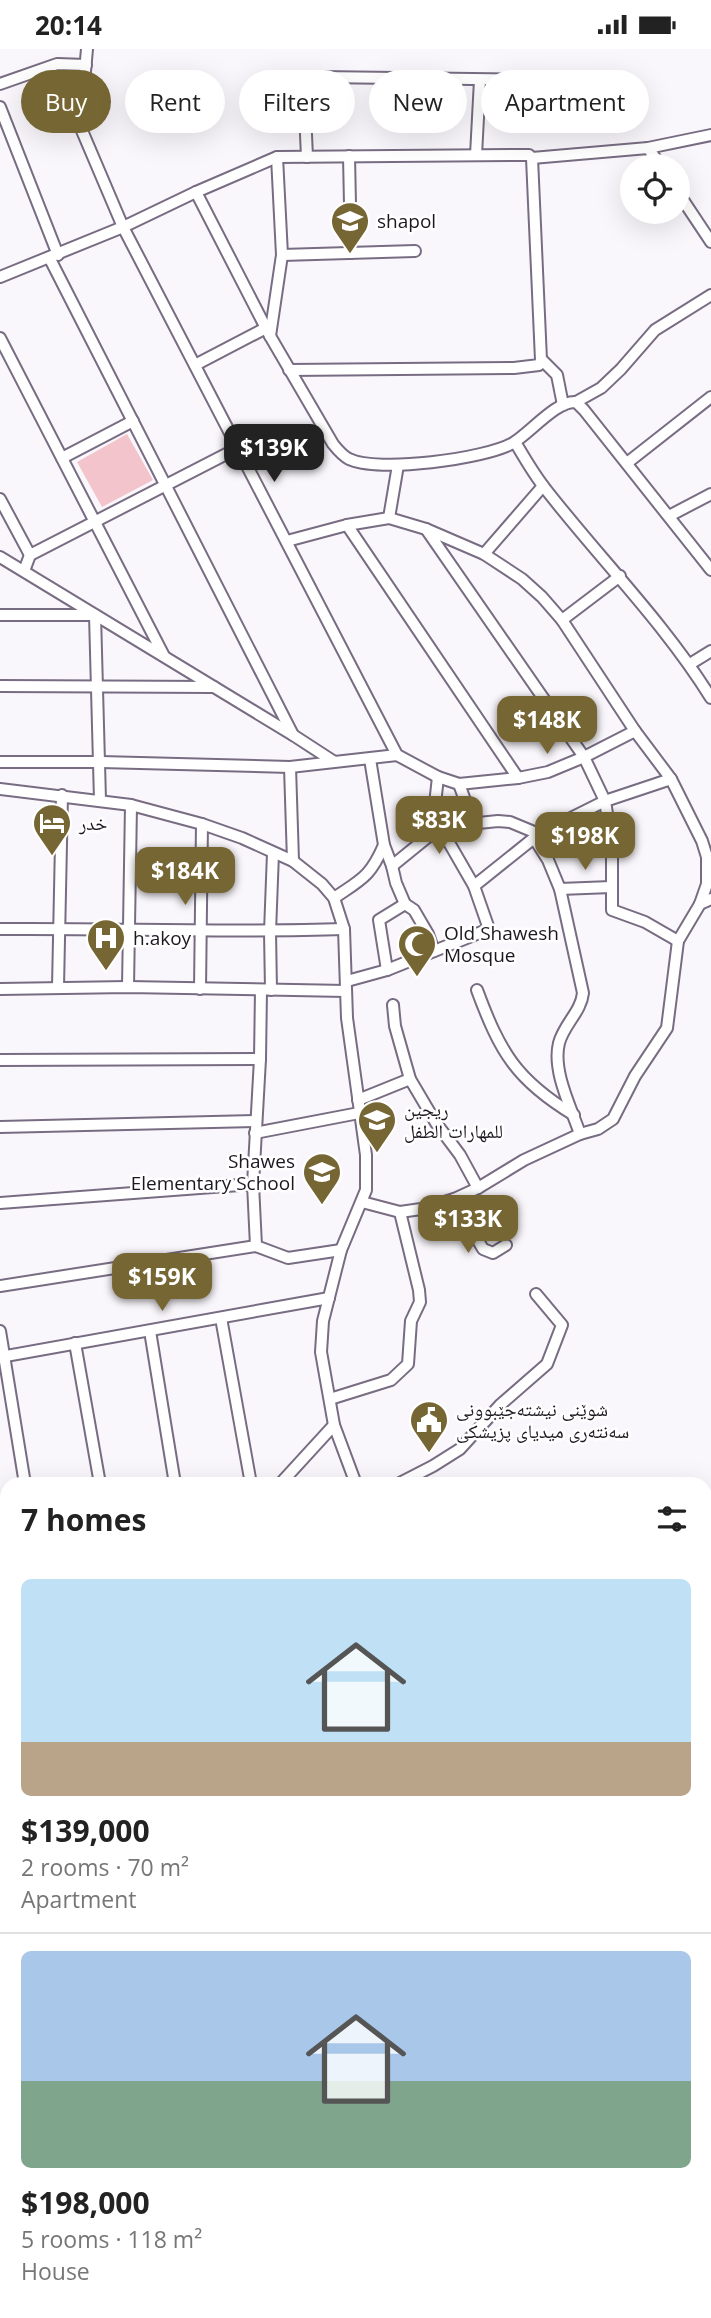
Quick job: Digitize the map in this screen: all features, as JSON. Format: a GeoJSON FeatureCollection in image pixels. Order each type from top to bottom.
{"type":"FeatureCollection","features":[{"type":"Feature","properties":{"kind":"street"},"geometry":{"type":"LineString","coordinates":[[87,49],[80,126],[123,227],[397,755],[438,777],[459,783],[518,778],[548,772],[635,731]]}},
{"type":"Feature","properties":{"kind":"street"},"geometry":{"type":"LineString","coordinates":[[0,84],[57,64],[86,65]]}},
{"type":"Feature","properties":{"kind":"street"},"geometry":{"type":"LineString","coordinates":[[307,157],[304,90],[320,77],[480,80],[476,155]]}},
{"type":"Feature","properties":{"kind":"street"},"geometry":{"type":"LineString","coordinates":[[0,107],[54,257],[133,421],[293,735]]}},
{"type":"Feature","properties":{"kind":"street"},"geometry":{"type":"LineString","coordinates":[[1,275],[54,257],[277,157],[529,155],[532,158],[648,148],[711,135]]}},
{"type":"Feature","properties":{"kind":"street"},"geometry":{"type":"LineString","coordinates":[[648,148],[652,154]]}},
{"type":"Feature","properties":{"kind":"street"},"geometry":{"type":"LineString","coordinates":[[349,156],[351,253]]}},
{"type":"Feature","properties":{"kind":"street"},"geometry":{"type":"LineString","coordinates":[[268,332],[282,255],[277,157]]}},
{"type":"Feature","properties":{"kind":"street"},"geometry":{"type":"LineString","coordinates":[[289,370],[522,368],[539,365],[541,359],[532,158]]}},
{"type":"Feature","properties":{"kind":"street"},"geometry":{"type":"LineString","coordinates":[[196,192],[268,332],[333,444],[348,458],[367,463],[398,464],[470,457],[515,442],[563,405],[576,402],[601,388],[655,330],[711,295]]}},
{"type":"Feature","properties":{"kind":"street"},"geometry":{"type":"LineString","coordinates":[[690,210],[711,242]]}},
{"type":"Feature","properties":{"kind":"street"},"geometry":{"type":"LineString","coordinates":[[282,255],[415,251]]}},
{"type":"Feature","properties":{"kind":"street"},"geometry":{"type":"LineString","coordinates":[[195,365],[268,332]]}},
{"type":"Feature","properties":{"kind":"street"},"geometry":{"type":"LineString","coordinates":[[0,338],[164,656]]}},
{"type":"Feature","properties":{"kind":"street"},"geometry":{"type":"LineString","coordinates":[[541,359],[557,375],[563,405]]}},
{"type":"Feature","properties":{"kind":"street"},"geometry":{"type":"LineString","coordinates":[[627,463],[711,397]]}},
{"type":"Feature","properties":{"kind":"street"},"geometry":{"type":"LineString","coordinates":[[576,402],[711,570]]}},
{"type":"Feature","properties":{"kind":"street"},"geometry":{"type":"LineString","coordinates":[[62,458],[133,421]]}},
{"type":"Feature","properties":{"kind":"street"},"geometry":{"type":"LineString","coordinates":[[515,442],[542,486],[620,576],[690,664],[711,698]]}},
{"type":"Feature","properties":{"kind":"street"},"geometry":{"type":"LineString","coordinates":[[24,571],[30,555],[238,447]]}},
{"type":"Feature","properties":{"kind":"street"},"geometry":{"type":"LineString","coordinates":[[389,518],[398,464]]}},
{"type":"Feature","properties":{"kind":"street"},"geometry":{"type":"LineString","coordinates":[[484,554],[542,486]]}},
{"type":"Feature","properties":{"kind":"street"},"geometry":{"type":"LineString","coordinates":[[669,516],[711,494]]}},
{"type":"Feature","properties":{"kind":"street"},"geometry":{"type":"LineString","coordinates":[[0,499],[30,555]]}},
{"type":"Feature","properties":{"kind":"street"},"geometry":{"type":"LineString","coordinates":[[287,541],[347,525],[389,518],[426,529],[484,554],[522,579],[562,620],[635,731],[671,779],[702,841],[707,857],[707,884],[700,904],[678,941],[667,1028],[635,1076],[612,1119],[598,1129],[580,1134],[524,1160],[454,1199],[400,1212],[362,1202]]}},
{"type":"Feature","properties":{"kind":"street"},"geometry":{"type":"LineString","coordinates":[[347,525],[518,778]]}},
{"type":"Feature","properties":{"kind":"street"},"geometry":{"type":"LineString","coordinates":[[426,529],[584,757],[605,801],[612,845],[612,910],[645,922],[678,941]]}},
{"type":"Feature","properties":{"kind":"street"},"geometry":{"type":"LineString","coordinates":[[0,557],[333,761]]}},
{"type":"Feature","properties":{"kind":"street"},"geometry":{"type":"LineString","coordinates":[[562,620],[620,576]]}},
{"type":"Feature","properties":{"kind":"street"},"geometry":{"type":"LineString","coordinates":[[0,615],[95,615]]}},
{"type":"Feature","properties":{"kind":"street"},"geometry":{"type":"LineString","coordinates":[[95,615],[100,800]]}},
{"type":"Feature","properties":{"kind":"street"},"geometry":{"type":"LineString","coordinates":[[690,664],[711,651]]}},
{"type":"Feature","properties":{"kind":"street"},"geometry":{"type":"LineString","coordinates":[[0,687],[214,687]]}},
{"type":"Feature","properties":{"kind":"street"},"geometry":{"type":"LineString","coordinates":[[0,762],[290,767],[397,755]]}},
{"type":"Feature","properties":{"kind":"street"},"geometry":{"type":"LineString","coordinates":[[370,759],[384,845],[396,883],[405,904],[414,909],[428,934],[434,951]]}},
{"type":"Feature","properties":{"kind":"street"},"geometry":{"type":"LineString","coordinates":[[290,767],[293,861]]}},
{"type":"Feature","properties":{"kind":"street"},"geometry":{"type":"LineString","coordinates":[[0,989],[128,987],[266,990],[346,986],[489,929],[474,886],[440,827],[435,804],[438,777]]}},
{"type":"Feature","properties":{"kind":"street"},"geometry":{"type":"LineString","coordinates":[[474,886],[537,836],[605,801],[671,779]]}},
{"type":"Feature","properties":{"kind":"street"},"geometry":{"type":"LineString","coordinates":[[459,783],[473,822]]}},
{"type":"Feature","properties":{"kind":"street"},"geometry":{"type":"LineString","coordinates":[[0,789],[131,804],[202,824],[293,861],[322,884],[334,898],[344,929],[347,1018],[366,1155],[366,1190],[341,1250],[323,1321],[321,1352],[334,1425],[353,1477]]}},
{"type":"Feature","properties":{"kind":"street"},"geometry":{"type":"LineString","coordinates":[[58,988],[62,795]]}},
{"type":"Feature","properties":{"kind":"street"},"geometry":{"type":"LineString","coordinates":[[128,987],[131,804]]}},
{"type":"Feature","properties":{"kind":"street"},"geometry":{"type":"LineString","coordinates":[[392,866],[440,827],[473,822],[510,822],[537,836],[560,889],[583,993],[578,1010],[568,1023],[559,1043],[558,1064],[580,1134]]}},
{"type":"Feature","properties":{"kind":"street"},"geometry":{"type":"LineString","coordinates":[[200,989],[202,824]]}},
{"type":"Feature","properties":{"kind":"street"},"geometry":{"type":"LineString","coordinates":[[334,898],[366,876],[375,866],[384,845]]}},
{"type":"Feature","properties":{"kind":"street"},"geometry":{"type":"LineString","coordinates":[[256,1246],[253,1184],[255,1133],[274,853]]}},
{"type":"Feature","properties":{"kind":"street"},"geometry":{"type":"LineString","coordinates":[[560,889],[611,887]]}},
{"type":"Feature","properties":{"kind":"street"},"geometry":{"type":"LineString","coordinates":[[700,904],[711,899]]}},
{"type":"Feature","properties":{"kind":"street"},"geometry":{"type":"LineString","coordinates":[[387,970],[379,920],[405,904]]}},
{"type":"Feature","properties":{"kind":"street"},"geometry":{"type":"LineString","coordinates":[[0,929],[201,929],[270,932],[344,929]]}},
{"type":"Feature","properties":{"kind":"street"},"geometry":{"type":"LineString","coordinates":[[477,990],[502,1050],[514,1067],[547,1099],[574,1115]]}},
{"type":"Feature","properties":{"kind":"street"},"geometry":{"type":"LineString","coordinates":[[393,1005],[395,1026],[410,1079],[436,1123],[460,1155],[478,1188]]}},
{"type":"Feature","properties":{"kind":"street"},"geometry":{"type":"LineString","coordinates":[[0,1060],[260,1059]]}},
{"type":"Feature","properties":{"kind":"street"},"geometry":{"type":"LineString","coordinates":[[358,1100],[410,1079]]}},
{"type":"Feature","properties":{"kind":"street"},"geometry":{"type":"LineString","coordinates":[[255,1133],[359,1113]]}},
{"type":"Feature","properties":{"kind":"street"},"geometry":{"type":"LineString","coordinates":[[0,1127],[256,1121]]}},
{"type":"Feature","properties":{"kind":"street"},"geometry":{"type":"LineString","coordinates":[[0,1203],[253,1184]]}},
{"type":"Feature","properties":{"kind":"street"},"geometry":{"type":"LineString","coordinates":[[454,1199],[483,1249],[494,1253],[506,1245]]}},
{"type":"Feature","properties":{"kind":"street"},"geometry":{"type":"LineString","coordinates":[[330,1399],[391,1380],[408,1364],[411,1321],[420,1302],[400,1212]]}},
{"type":"Feature","properties":{"kind":"street"},"geometry":{"type":"LineString","coordinates":[[0,1286],[256,1246],[288,1258],[341,1250]]}},
{"type":"Feature","properties":{"kind":"street"},"geometry":{"type":"LineString","coordinates":[[412,1477],[460,1449],[500,1405],[547,1364],[562,1325],[536,1294]]}},
{"type":"Feature","properties":{"kind":"street"},"geometry":{"type":"LineString","coordinates":[[2,1356],[329,1298]]}},
{"type":"Feature","properties":{"kind":"street"},"geometry":{"type":"LineString","coordinates":[[221,1318],[250,1477]]}},
{"type":"Feature","properties":{"kind":"street"},"geometry":{"type":"LineString","coordinates":[[0,1331],[24,1477]]}},
{"type":"Feature","properties":{"kind":"street"},"geometry":{"type":"LineString","coordinates":[[150,1331],[174,1477]]}},
{"type":"Feature","properties":{"kind":"street"},"geometry":{"type":"LineString","coordinates":[[75,1343],[99,1477]]}},
{"type":"Feature","properties":{"kind":"street"},"geometry":{"type":"LineString","coordinates":[[286,1477],[334,1425]]}},
{"type":"Feature","properties":{"kind":"shaded area"},"geometry":{"type":"Polygon","coordinates":[[[127,434],[153,480],[102,507],[77,462],[127,434]]]}},
{"type":"Feature","properties":{"kind":"place","name":"shapol"},"geometry":{"type":"Point","coordinates":[350,255]}},
{"type":"Feature","properties":{"kind":"place","name":"خدر"},"geometry":{"type":"Point","coordinates":[52,857]}},
{"type":"Feature","properties":{"kind":"place","name":"h.akoy"},"geometry":{"type":"Point","coordinates":[106,972]}},
{"type":"Feature","properties":{"kind":"place","name":"Old Shawesh Mosque"},"geometry":{"type":"Point","coordinates":[417,978]}},
{"type":"Feature","properties":{"kind":"place","name":"ريجين للمهارات الطفل"},"geometry":{"type":"Point","coordinates":[377,1154]}},
{"type":"Feature","properties":{"kind":"place","name":"Shawes Elementary School"},"geometry":{"type":"Point","coordinates":[322,1206]}},
{"type":"Feature","properties":{"kind":"place","name":"شوێنی نیشتەجێبوونی سەنتەری میدیای پزیشکی"},"geometry":{"type":"Point","coordinates":[429,1454]}}]}
